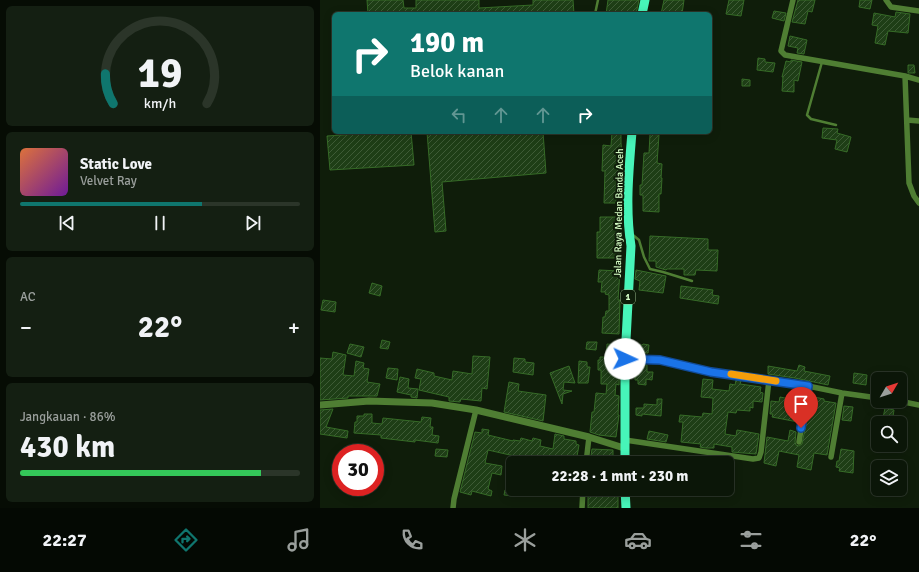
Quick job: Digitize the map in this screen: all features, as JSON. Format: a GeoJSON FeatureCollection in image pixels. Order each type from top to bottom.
{"type":"FeatureCollection","features":[{"type":"Feature","properties":{"kind":"highway"},"geometry":{"type":"LineString","coordinates":[[642,12],[645,0]]}},
{"type":"Feature","properties":{"kind":"highway","name":"Jalan Raya Medan Banda Aceh"},"geometry":{"type":"LineString","coordinates":[[625,456],[625,359],[631,246],[629,232],[629,176],[632,134]]}},
{"type":"Feature","properties":{"kind":"highway"},"geometry":{"type":"LineString","coordinates":[[625,496],[626,508]]}},
{"type":"Feature","properties":{"kind":"street"},"geometry":{"type":"LineString","coordinates":[[793,0],[781,51],[785,55],[905,76],[919,80]]}},
{"type":"Feature","properties":{"kind":"street"},"geometry":{"type":"LineString","coordinates":[[886,0],[890,7],[919,11]]}},
{"type":"Feature","properties":{"kind":"street"},"geometry":{"type":"LineString","coordinates":[[905,76],[910,183],[914,196],[919,203]]}},
{"type":"Feature","properties":{"kind":"street"},"geometry":{"type":"LineString","coordinates":[[907,120],[919,121]]}},
{"type":"Feature","properties":{"kind":"street"},"geometry":{"type":"LineString","coordinates":[[625,359],[660,360],[711,372],[871,397]]}},
{"type":"Feature","properties":{"kind":"street"},"geometry":{"type":"LineString","coordinates":[[320,405],[348,402],[398,401],[432,403],[476,410],[625,444],[753,459],[759,458],[761,452],[769,380]]}},
{"type":"Feature","properties":{"kind":"street"},"geometry":{"type":"LineString","coordinates":[[799,442],[808,386]]}},
{"type":"Feature","properties":{"kind":"street"},"geometry":{"type":"LineString","coordinates":[[831,457],[842,393]]}},
{"type":"Feature","properties":{"kind":"street"},"geometry":{"type":"LineString","coordinates":[[907,402],[919,405]]}},
{"type":"Feature","properties":{"kind":"street"},"geometry":{"type":"LineString","coordinates":[[453,508],[456,487],[476,410]]}},
{"type":"Feature","properties":{"kind":"street"},"geometry":{"type":"LineString","coordinates":[[587,456],[589,437]]}},
{"type":"Feature","properties":{"kind":"street"},"geometry":{"type":"LineString","coordinates":[[582,508],[583,496]]}},
{"type":"Feature","properties":{"kind":"lane"},"geometry":{"type":"LineString","coordinates":[[595,12],[598,0]]}},
{"type":"Feature","properties":{"kind":"lane"},"geometry":{"type":"LineString","coordinates":[[822,62],[807,115],[811,119],[836,125]]}},
{"type":"Feature","properties":{"kind":"lane"},"geometry":{"type":"LineString","coordinates":[[629,232],[639,240],[644,257],[650,269],[692,281]]}},
{"type":"Feature","properties":{"kind":"building"},"geometry":{"type":"Polygon","coordinates":[[[367,0],[403,0],[404,8],[416,8],[416,0],[479,0],[479,8],[533,5],[533,0],[573,0],[574,12],[368,12],[367,0]]]}},
{"type":"Feature","properties":{"kind":"building"},"geometry":{"type":"Polygon","coordinates":[[[608,0],[639,0],[636,12],[606,12],[608,0]]]}},
{"type":"Feature","properties":{"kind":"building"},"geometry":{"type":"Polygon","coordinates":[[[664,0],[684,0],[682,12],[661,12],[664,0]]]}},
{"type":"Feature","properties":{"kind":"building"},"geometry":{"type":"Polygon","coordinates":[[[729,0],[744,0],[741,16],[726,14],[729,0]]]}},
{"type":"Feature","properties":{"kind":"building"},"geometry":{"type":"Polygon","coordinates":[[[798,0],[815,0],[812,12],[808,11],[805,24],[792,22],[798,0]]]}},
{"type":"Feature","properties":{"kind":"building"},"geometry":{"type":"Polygon","coordinates":[[[860,0],[872,0],[870,9],[859,7],[860,0]]]}},
{"type":"Feature","properties":{"kind":"building"},"geometry":{"type":"Polygon","coordinates":[[[774,11],[786,13],[784,21],[772,18],[774,11]]]}},
{"type":"Feature","properties":{"kind":"building"},"geometry":{"type":"Polygon","coordinates":[[[896,12],[910,14],[908,33],[888,31],[885,45],[875,43],[878,26],[872,25],[874,13],[895,17],[896,12]]]}},
{"type":"Feature","properties":{"kind":"building"},"geometry":{"type":"Polygon","coordinates":[[[790,36],[807,40],[804,54],[797,53],[798,48],[788,46],[790,36]]]}},
{"type":"Feature","properties":{"kind":"building"},"geometry":{"type":"Polygon","coordinates":[[[758,58],[765,59],[765,62],[775,63],[773,72],[757,70],[758,58]]]}},
{"type":"Feature","properties":{"kind":"building"},"geometry":{"type":"Polygon","coordinates":[[[791,60],[802,62],[798,81],[794,80],[794,92],[782,91],[782,77],[786,61],[791,62],[791,60]]]}},
{"type":"Feature","properties":{"kind":"building"},"geometry":{"type":"Polygon","coordinates":[[[908,65],[914,65],[915,73],[908,73],[908,65]]]}},
{"type":"Feature","properties":{"kind":"building"},"geometry":{"type":"Polygon","coordinates":[[[742,79],[750,80],[750,86],[742,86],[742,79]]]}},
{"type":"Feature","properties":{"kind":"building"},"geometry":{"type":"Polygon","coordinates":[[[823,128],[838,129],[837,133],[851,137],[847,152],[835,149],[837,140],[822,138],[823,128]]]}},
{"type":"Feature","properties":{"kind":"building"},"geometry":{"type":"Polygon","coordinates":[[[358,134],[411,134],[414,165],[330,170],[327,136],[358,134]]]}},
{"type":"Feature","properties":{"kind":"building"},"geometry":{"type":"Polygon","coordinates":[[[427,134],[543,134],[546,173],[442,182],[446,231],[435,232],[427,134]]]}},
{"type":"Feature","properties":{"kind":"building"},"geometry":{"type":"Polygon","coordinates":[[[612,134],[621,134],[622,154],[620,184],[616,183],[616,203],[604,203],[605,171],[602,171],[603,145],[611,146],[612,134]]]}},
{"type":"Feature","properties":{"kind":"building"},"geometry":{"type":"Polygon","coordinates":[[[650,134],[659,135],[657,163],[662,164],[662,178],[661,194],[659,194],[659,212],[643,211],[643,195],[640,195],[644,153],[649,153],[650,134]]]}},
{"type":"Feature","properties":{"kind":"building"},"geometry":{"type":"Polygon","coordinates":[[[600,217],[616,217],[616,221],[619,221],[620,258],[597,258],[597,232],[600,232],[600,217]]]}},
{"type":"Feature","properties":{"kind":"building"},"geometry":{"type":"Polygon","coordinates":[[[650,236],[708,239],[708,250],[718,250],[717,271],[696,270],[695,275],[684,275],[684,269],[666,270],[656,267],[656,261],[649,261],[650,236]]]}},
{"type":"Feature","properties":{"kind":"building"},"geometry":{"type":"Polygon","coordinates":[[[599,270],[620,271],[618,300],[620,300],[619,334],[602,333],[603,317],[605,317],[606,311],[609,311],[609,295],[605,294],[606,292],[601,292],[602,282],[598,282],[599,270]]]}},
{"type":"Feature","properties":{"kind":"building"},"geometry":{"type":"Polygon","coordinates":[[[636,270],[666,276],[663,293],[639,290],[640,281],[635,279],[636,270]]]}},
{"type":"Feature","properties":{"kind":"building"},"geometry":{"type":"Polygon","coordinates":[[[372,283],[382,286],[380,296],[369,293],[372,283]]]}},
{"type":"Feature","properties":{"kind":"building"},"geometry":{"type":"Polygon","coordinates":[[[681,286],[713,290],[712,295],[719,296],[718,304],[680,298],[681,286]]]}},
{"type":"Feature","properties":{"kind":"building"},"geometry":{"type":"Polygon","coordinates":[[[323,300],[336,302],[335,312],[321,310],[323,300]]]}},
{"type":"Feature","properties":{"kind":"building"},"geometry":{"type":"Polygon","coordinates":[[[382,340],[390,342],[388,349],[380,348],[382,340]]]}},
{"type":"Feature","properties":{"kind":"building"},"geometry":{"type":"Polygon","coordinates":[[[587,342],[597,342],[596,350],[586,349],[587,342]]]}},
{"type":"Feature","properties":{"kind":"building"},"geometry":{"type":"Polygon","coordinates":[[[350,344],[364,347],[361,357],[347,353],[350,344]]]}},
{"type":"Feature","properties":{"kind":"building"},"geometry":{"type":"Polygon","coordinates":[[[607,344],[620,345],[619,385],[616,384],[615,395],[619,396],[619,415],[616,437],[599,435],[590,432],[596,393],[606,394],[607,384],[601,384],[601,370],[598,370],[598,360],[600,360],[600,357],[606,357],[607,344]]]}},
{"type":"Feature","properties":{"kind":"building"},"geometry":{"type":"Polygon","coordinates":[[[635,345],[649,345],[648,353],[634,352],[635,345]]]}},
{"type":"Feature","properties":{"kind":"building"},"geometry":{"type":"Polygon","coordinates":[[[333,352],[346,355],[343,375],[354,376],[356,361],[364,363],[363,368],[369,369],[367,382],[380,384],[377,396],[348,396],[348,398],[320,400],[320,358],[332,359],[333,352]]]}},
{"type":"Feature","properties":{"kind":"building"},"geometry":{"type":"Polygon","coordinates":[[[473,356],[490,357],[487,389],[482,388],[481,401],[461,399],[460,402],[449,401],[449,397],[419,390],[421,379],[415,378],[417,369],[434,373],[434,376],[452,380],[453,371],[472,374],[473,356]]]}},
{"type":"Feature","properties":{"kind":"building"},"geometry":{"type":"Polygon","coordinates":[[[514,358],[525,359],[525,362],[534,363],[533,375],[513,372],[514,358]]]}},
{"type":"Feature","properties":{"kind":"building"},"geometry":{"type":"Polygon","coordinates":[[[579,361],[587,362],[587,367],[590,367],[588,383],[578,383],[579,361]]]}},
{"type":"Feature","properties":{"kind":"building"},"geometry":{"type":"Polygon","coordinates":[[[635,365],[647,365],[647,372],[653,372],[652,380],[646,379],[646,385],[638,384],[638,380],[635,380],[635,365]]]}},
{"type":"Feature","properties":{"kind":"building"},"geometry":{"type":"Polygon","coordinates":[[[799,365],[805,367],[804,371],[830,376],[828,385],[768,374],[768,366],[797,371],[799,365]]]}},
{"type":"Feature","properties":{"kind":"building"},"geometry":{"type":"Polygon","coordinates":[[[569,366],[575,383],[564,382],[563,390],[572,391],[563,394],[562,404],[550,373],[569,366]]]}},
{"type":"Feature","properties":{"kind":"building"},"geometry":{"type":"Polygon","coordinates":[[[388,368],[398,369],[397,380],[386,378],[388,368]]]}},
{"type":"Feature","properties":{"kind":"building"},"geometry":{"type":"Polygon","coordinates":[[[854,373],[867,375],[866,385],[853,383],[854,373]]]}},
{"type":"Feature","properties":{"kind":"building"},"geometry":{"type":"Polygon","coordinates":[[[400,377],[409,379],[408,388],[418,389],[417,398],[397,392],[400,377]]]}},
{"type":"Feature","properties":{"kind":"building"},"geometry":{"type":"Polygon","coordinates":[[[703,379],[713,380],[712,389],[729,391],[730,384],[735,385],[736,380],[741,381],[740,384],[761,387],[760,392],[763,393],[762,402],[753,401],[753,408],[750,407],[750,411],[737,410],[736,413],[728,412],[725,434],[736,436],[737,430],[759,434],[756,454],[732,452],[732,447],[714,444],[714,448],[705,448],[700,447],[701,444],[681,442],[683,422],[679,422],[680,415],[702,417],[703,413],[712,414],[713,398],[701,397],[703,379]]]}},
{"type":"Feature","properties":{"kind":"building"},"geometry":{"type":"Polygon","coordinates":[[[509,382],[519,384],[518,391],[546,395],[543,421],[504,412],[509,382]]]}},
{"type":"Feature","properties":{"kind":"building"},"geometry":{"type":"Polygon","coordinates":[[[780,397],[790,399],[789,404],[800,406],[798,422],[772,417],[773,414],[770,414],[771,401],[779,402],[780,397]]]}},
{"type":"Feature","properties":{"kind":"building"},"geometry":{"type":"Polygon","coordinates":[[[814,397],[824,399],[824,401],[836,403],[827,455],[814,453],[811,470],[797,467],[799,455],[779,451],[776,466],[764,463],[767,437],[788,441],[790,430],[796,432],[796,445],[799,446],[802,444],[810,403],[813,404],[814,397]]]}},
{"type":"Feature","properties":{"kind":"building"},"geometry":{"type":"Polygon","coordinates":[[[657,399],[662,399],[661,416],[642,414],[642,416],[636,415],[636,408],[644,408],[644,404],[657,405],[657,399]]]}},
{"type":"Feature","properties":{"kind":"building"},"geometry":{"type":"Polygon","coordinates":[[[844,406],[853,407],[851,421],[842,420],[844,406]]]}},
{"type":"Feature","properties":{"kind":"building"},"geometry":{"type":"Polygon","coordinates":[[[885,408],[894,410],[893,416],[883,416],[885,408]]]}},
{"type":"Feature","properties":{"kind":"building"},"geometry":{"type":"Polygon","coordinates":[[[333,409],[326,427],[348,431],[347,438],[320,434],[320,410],[333,409]]]}},
{"type":"Feature","properties":{"kind":"building"},"geometry":{"type":"Polygon","coordinates":[[[364,414],[372,414],[372,423],[382,424],[383,418],[421,422],[422,417],[431,418],[430,427],[433,427],[432,435],[439,436],[438,443],[381,438],[381,435],[354,433],[357,416],[364,416],[364,414]]]}},
{"type":"Feature","properties":{"kind":"building"},"geometry":{"type":"Polygon","coordinates":[[[482,429],[489,430],[488,435],[513,441],[520,441],[521,438],[532,441],[533,438],[541,440],[540,446],[553,449],[555,434],[564,436],[564,439],[576,441],[576,444],[579,445],[577,456],[514,456],[488,450],[485,463],[502,466],[501,475],[492,473],[488,489],[492,491],[491,496],[472,491],[471,495],[460,492],[475,432],[482,433],[482,429]]]}},
{"type":"Feature","properties":{"kind":"building"},"geometry":{"type":"Polygon","coordinates":[[[649,431],[668,435],[666,442],[647,439],[649,431]]]}},
{"type":"Feature","properties":{"kind":"building"},"geometry":{"type":"Polygon","coordinates":[[[436,449],[448,450],[447,457],[435,456],[436,449]]]}},
{"type":"Feature","properties":{"kind":"building"},"geometry":{"type":"Polygon","coordinates":[[[592,449],[613,450],[613,456],[591,456],[592,449]]]}},
{"type":"Feature","properties":{"kind":"building"},"geometry":{"type":"Polygon","coordinates":[[[841,449],[854,451],[853,473],[839,471],[840,468],[836,467],[837,461],[839,461],[841,449]]]}},
{"type":"Feature","properties":{"kind":"building"},"geometry":{"type":"Polygon","coordinates":[[[588,496],[618,496],[618,508],[588,508],[588,496]]]}},
{"type":"Feature","properties":{"kind":"slow traffic"},"geometry":{"type":"LineString","coordinates":[[731,374],[776,381]]}},
{"type":"Feature","properties":{"kind":"route"},"geometry":{"type":"LineString","coordinates":[[625,359],[660,360],[711,372],[808,386],[801,428]]}}]}
